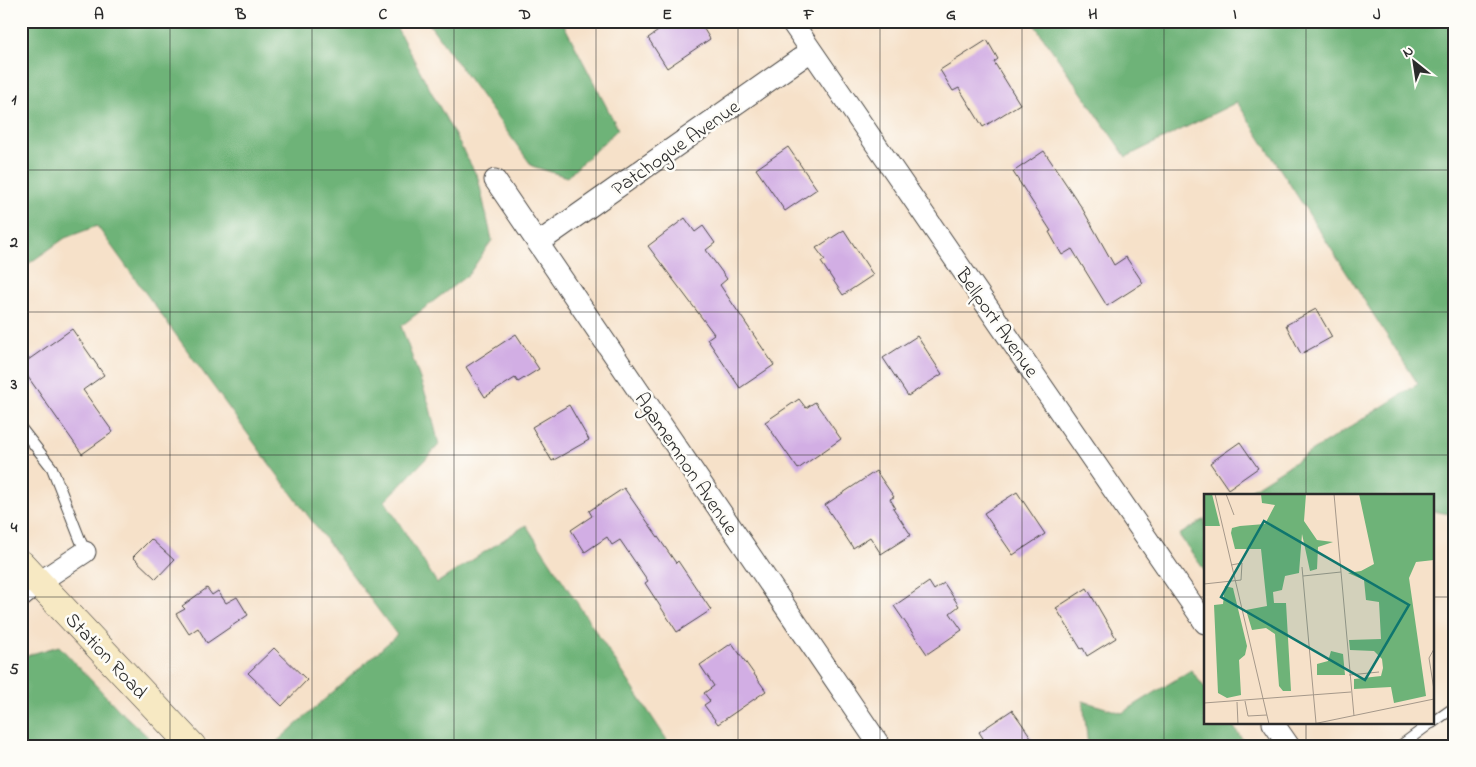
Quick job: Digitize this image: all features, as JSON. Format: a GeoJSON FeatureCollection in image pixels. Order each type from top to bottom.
{"type":"FeatureCollection","features":[{"type":"Feature","properties":{"kind":"main road","name":"Station Road"},"geometry":{"type":"LineString","coordinates":[[27,581],[192,746]]}},
{"type":"Feature","properties":{"kind":"street","name":"Bellport Avenue"},"geometry":{"type":"LineString","coordinates":[[790,21],[1204,623]]}},
{"type":"Feature","properties":{"kind":"street","name":"Patchogue Avenue"},"geometry":{"type":"LineString","coordinates":[[538,243],[811,51]]}},
{"type":"Feature","properties":{"kind":"street","name":"Agamemnon Avenue"},"geometry":{"type":"LineString","coordinates":[[495,180],[880,746]]}},
{"type":"Feature","properties":{"kind":"street"},"geometry":{"type":"LineString","coordinates":[[27,581],[85,552]]}},
{"type":"Feature","properties":{"kind":"street"},"geometry":{"type":"LineString","coordinates":[[1274,724],[1289,746]]}},
{"type":"Feature","properties":{"kind":"lane"},"geometry":{"type":"LineString","coordinates":[[21,428],[52,468],[85,552]]}},
{"type":"Feature","properties":{"kind":"lane"},"geometry":{"type":"LineString","coordinates":[[1434,722],[1455,706]]}},
{"type":"Feature","properties":{"kind":"lane"},"geometry":{"type":"LineString","coordinates":[[1400,746],[1431,724]]}},
{"type":"Feature","properties":{"kind":"green space"},"geometry":{"type":"Polygon","coordinates":[[[21,21],[393,21],[478,178],[492,240],[469,274],[401,326],[429,404],[439,445],[385,501],[437,583],[526,525],[671,746],[272,746],[397,635],[271,466],[97,226],[65,238],[21,269],[21,21]]]}},
{"type":"Feature","properties":{"kind":"green space"},"geometry":{"type":"Polygon","coordinates":[[[427,21],[562,21],[618,129],[567,177],[532,166],[427,21]]]}},
{"type":"Feature","properties":{"kind":"green space"},"geometry":{"type":"Polygon","coordinates":[[[1032,21],[1455,21],[1455,515],[1434,511],[1434,494],[1244,494],[1418,384],[1237,102],[1126,157],[1032,21]]]}},
{"type":"Feature","properties":{"kind":"green space"},"geometry":{"type":"Polygon","coordinates":[[[1204,520],[1204,570],[1179,535],[1204,520]]]}},
{"type":"Feature","properties":{"kind":"green space"},"geometry":{"type":"Polygon","coordinates":[[[59,646],[119,710],[158,746],[21,746],[21,657],[59,646]]]}},
{"type":"Feature","properties":{"kind":"green space"},"geometry":{"type":"Polygon","coordinates":[[[1191,670],[1204,687],[1204,724],[1232,724],[1247,746],[1088,746],[1083,701],[1122,713],[1191,670]]]}},
{"type":"Feature","properties":{"kind":"building"},"geometry":{"type":"Polygon","coordinates":[[[673,21],[699,21],[710,39],[667,68],[648,38],[673,21]]]}},
{"type":"Feature","properties":{"kind":"building"},"geometry":{"type":"Polygon","coordinates":[[[987,40],[998,59],[994,62],[1020,104],[983,127],[959,88],[953,91],[940,70],[987,40]]]}},
{"type":"Feature","properties":{"kind":"building"},"geometry":{"type":"Polygon","coordinates":[[[788,147],[817,189],[785,211],[756,169],[788,147]]]}},
{"type":"Feature","properties":{"kind":"building"},"geometry":{"type":"Polygon","coordinates":[[[1044,151],[1082,208],[1114,265],[1126,257],[1143,283],[1107,306],[1072,249],[1062,255],[1049,232],[1051,231],[1013,172],[1044,151]]]}},
{"type":"Feature","properties":{"kind":"building"},"geometry":{"type":"Polygon","coordinates":[[[685,218],[695,232],[703,226],[715,243],[706,250],[727,279],[720,285],[774,365],[740,388],[707,339],[714,334],[648,246],[685,218]]]}},
{"type":"Feature","properties":{"kind":"building"},"geometry":{"type":"Polygon","coordinates":[[[844,230],[873,275],[843,295],[821,262],[825,260],[816,248],[844,230]]]}},
{"type":"Feature","properties":{"kind":"building"},"geometry":{"type":"Polygon","coordinates":[[[1316,309],[1332,337],[1301,354],[1286,325],[1316,309]]]}},
{"type":"Feature","properties":{"kind":"building"},"geometry":{"type":"Polygon","coordinates":[[[72,329],[104,375],[83,390],[113,432],[82,454],[21,367],[21,365],[72,329]]]}},
{"type":"Feature","properties":{"kind":"building"},"geometry":{"type":"Polygon","coordinates":[[[516,334],[539,369],[518,382],[515,378],[485,397],[466,367],[516,334]]]}},
{"type":"Feature","properties":{"kind":"building"},"geometry":{"type":"Polygon","coordinates":[[[917,336],[942,374],[908,396],[883,358],[917,336]]]}},
{"type":"Feature","properties":{"kind":"building"},"geometry":{"type":"Polygon","coordinates":[[[799,399],[806,408],[815,402],[841,439],[798,469],[765,422],[799,399]]]}},
{"type":"Feature","properties":{"kind":"building"},"geometry":{"type":"Polygon","coordinates":[[[569,405],[589,440],[552,461],[532,427],[569,405]]]}},
{"type":"Feature","properties":{"kind":"building"},"geometry":{"type":"Polygon","coordinates":[[[1240,442],[1258,468],[1228,489],[1210,463],[1240,442]]]}},
{"type":"Feature","properties":{"kind":"building"},"geometry":{"type":"Polygon","coordinates":[[[876,471],[894,497],[890,499],[895,507],[893,508],[911,535],[881,554],[870,537],[853,548],[825,505],[876,471]]]}},
{"type":"Feature","properties":{"kind":"building"},"geometry":{"type":"Polygon","coordinates":[[[624,488],[676,563],[678,561],[711,610],[677,632],[645,583],[648,581],[620,540],[612,545],[607,537],[585,552],[571,530],[592,516],[589,511],[624,488]]]}},
{"type":"Feature","properties":{"kind":"building"},"geometry":{"type":"Polygon","coordinates":[[[1017,492],[1045,534],[1013,555],[984,513],[1017,492]]]}},
{"type":"Feature","properties":{"kind":"building"},"geometry":{"type":"Polygon","coordinates":[[[151,539],[174,560],[156,579],[133,557],[151,539]]]}},
{"type":"Feature","properties":{"kind":"building"},"geometry":{"type":"Polygon","coordinates":[[[929,582],[934,590],[944,583],[959,606],[950,613],[962,630],[927,654],[894,606],[929,582]]]}},
{"type":"Feature","properties":{"kind":"building"},"geometry":{"type":"Polygon","coordinates":[[[207,588],[212,595],[218,591],[226,603],[237,597],[248,615],[207,643],[198,628],[189,634],[176,614],[185,609],[182,606],[207,588]]]}},
{"type":"Feature","properties":{"kind":"building"},"geometry":{"type":"Polygon","coordinates":[[[1087,588],[1116,638],[1087,656],[1056,608],[1087,588]]]}},
{"type":"Feature","properties":{"kind":"building"},"geometry":{"type":"Polygon","coordinates":[[[732,643],[766,691],[718,724],[704,705],[710,701],[704,693],[714,686],[700,665],[732,643]]]}},
{"type":"Feature","properties":{"kind":"building"},"geometry":{"type":"Polygon","coordinates":[[[274,648],[307,680],[282,706],[248,673],[274,648]]]}},
{"type":"Feature","properties":{"kind":"building"},"geometry":{"type":"Polygon","coordinates":[[[1012,710],[1037,746],[988,746],[979,732],[1012,710]]]}}]}
